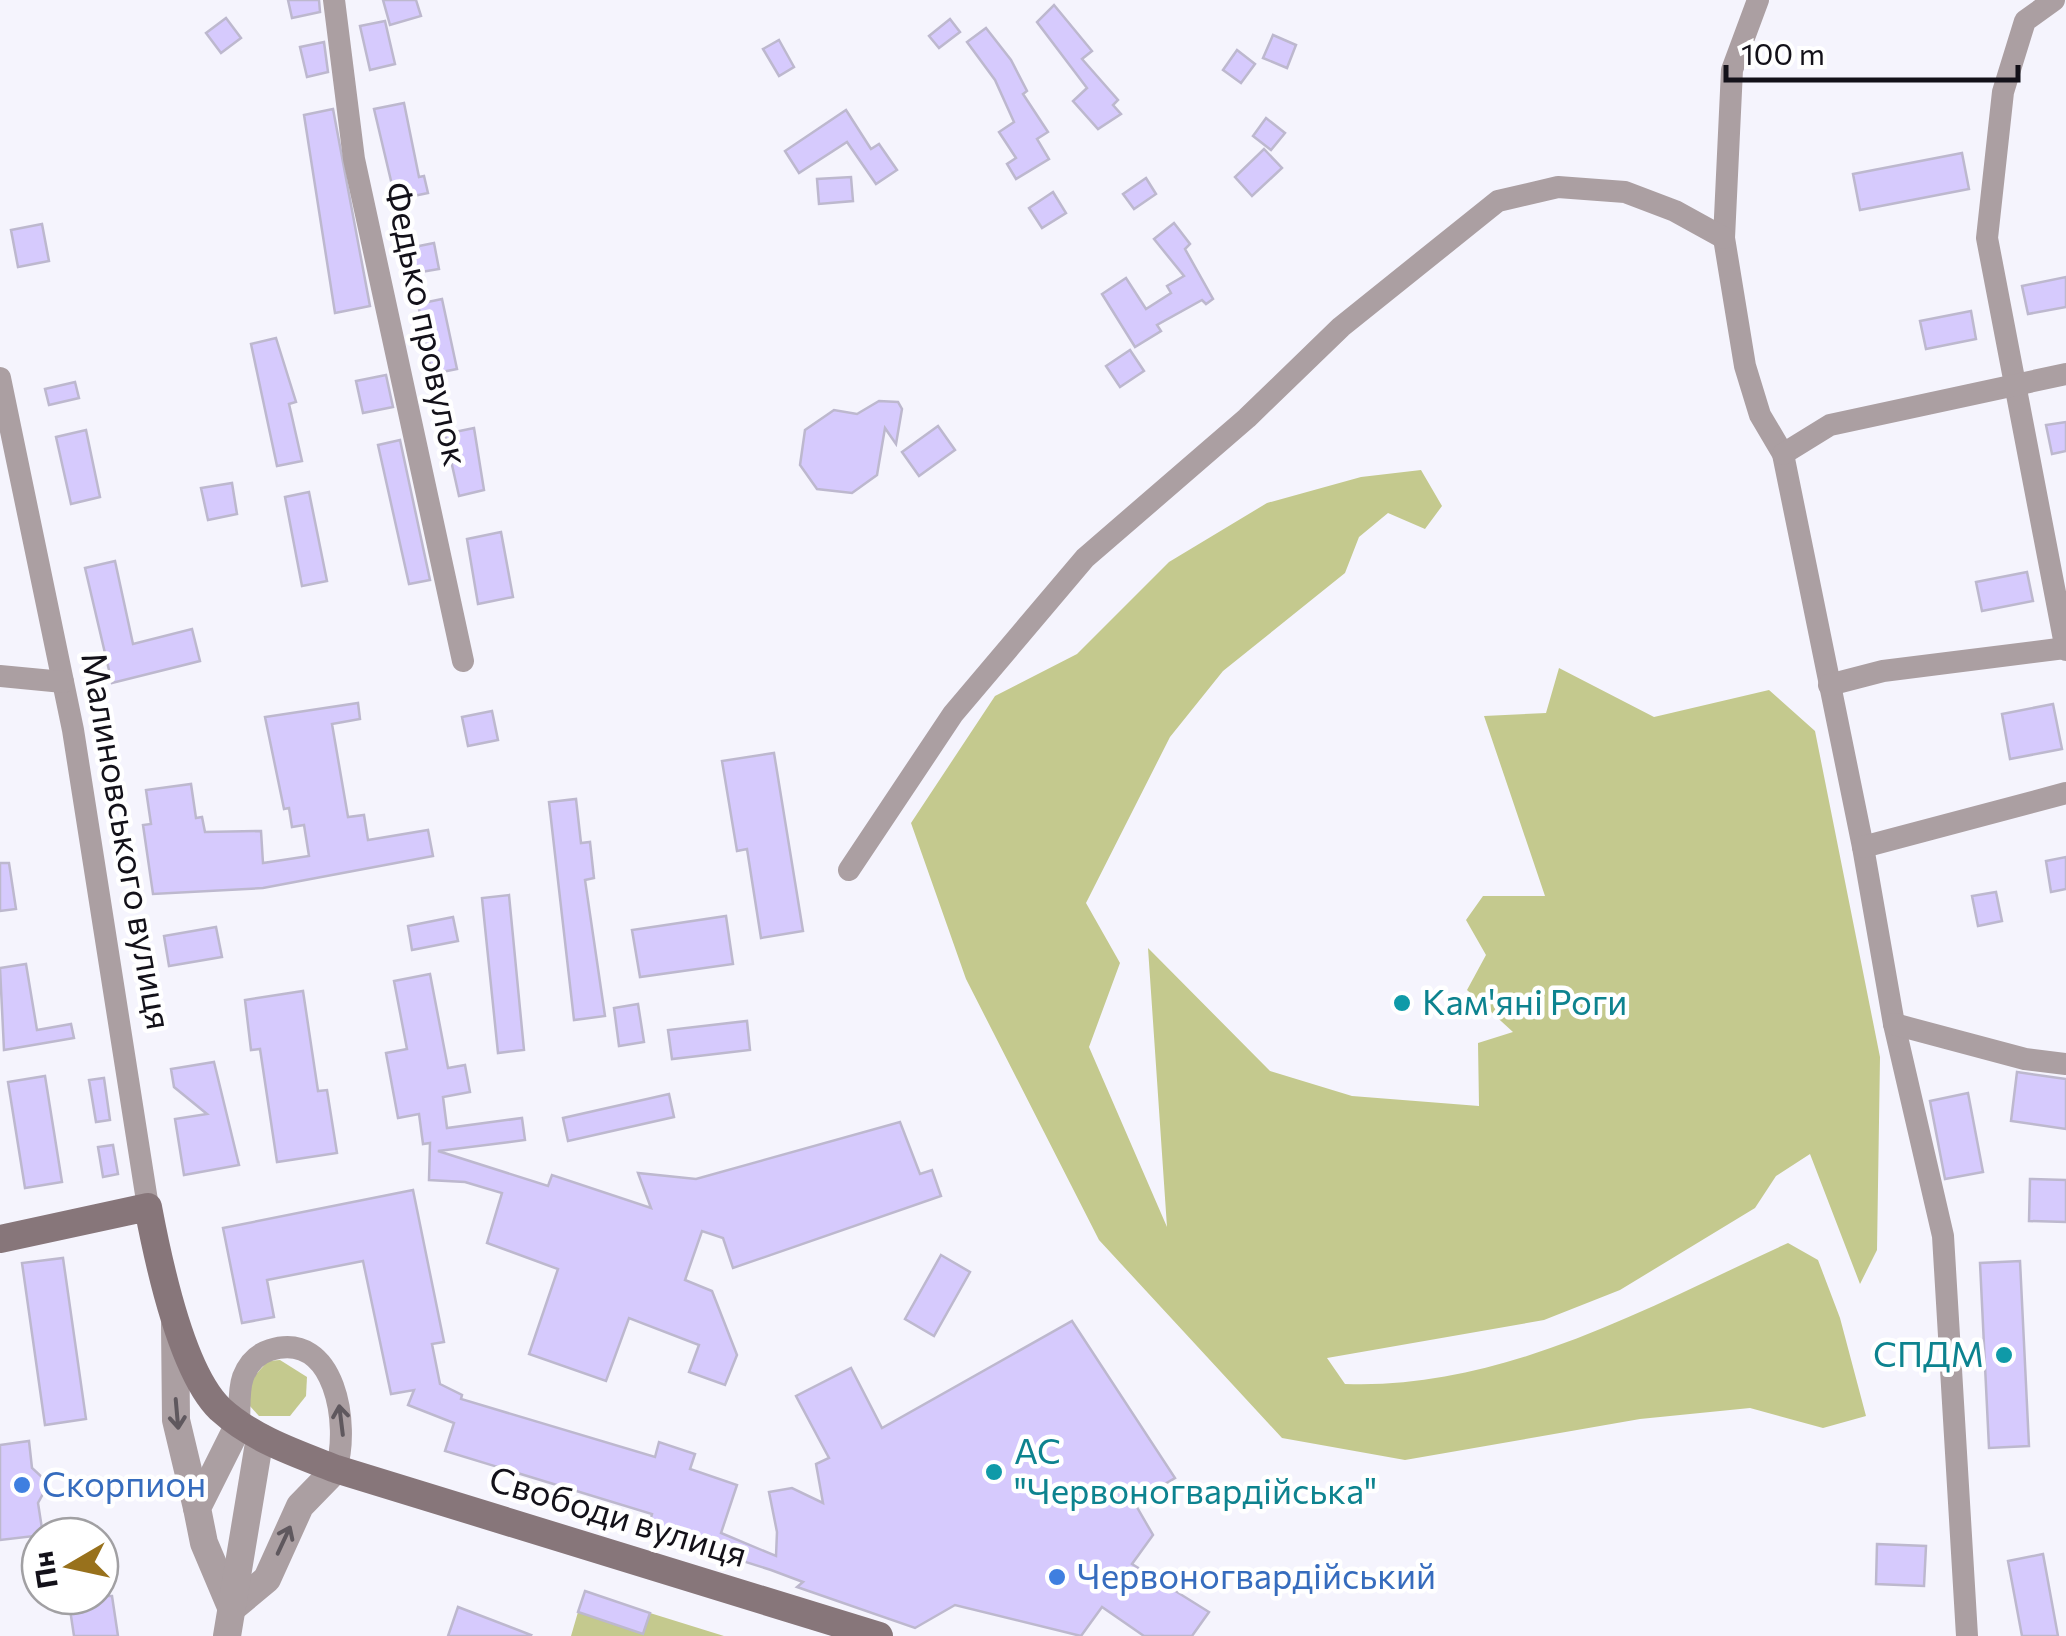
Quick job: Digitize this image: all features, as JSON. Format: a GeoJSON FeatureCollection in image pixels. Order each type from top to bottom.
{"type":"FeatureCollection","features":[{"type":"Feature","properties":{"kind":"main road"},"geometry":{"type":"LineString","coordinates":[[0,1239],[148,1207]]}},
{"type":"Feature","properties":{"kind":"main road","name":"Малиновського вулиця"},"geometry":{"type":"LineString","coordinates":[[148,1207],[174,1318],[217,1406],[249,1430]]}},
{"type":"Feature","properties":{"kind":"main road","name":"Свободи вулиця"},"geometry":{"type":"LineString","coordinates":[[249,1430],[336,1470],[879,1636]]}},
{"type":"Feature","properties":{"kind":"street","name":"Федько провулок"},"geometry":{"type":"LineString","coordinates":[[334,0],[354,158],[463,661]]}},
{"type":"Feature","properties":{"kind":"street"},"geometry":{"type":"LineString","coordinates":[[1758,0],[1732,70],[1724,238],[1745,366],[1760,415],[1783,454],[1863,847],[1894,1024],[1942,1236],[1967,1636]]}},
{"type":"Feature","properties":{"kind":"street"},"geometry":{"type":"LineString","coordinates":[[1829,684],[1883,671],[2066,649],[1987,238],[2003,92],[2025,20],[2054,0]]}},
{"type":"Feature","properties":{"kind":"street"},"geometry":{"type":"LineString","coordinates":[[849,870],[953,714],[1086,558],[1247,418],[1341,327],[1498,202],[1558,186],[1625,192],[1675,211],[1724,238]]}},
{"type":"Feature","properties":{"kind":"street"},"geometry":{"type":"LineString","coordinates":[[1783,454],[1830,424],[2066,374]]}},
{"type":"Feature","properties":{"kind":"street","name":"Малиновського вулиця"},"geometry":{"type":"LineString","coordinates":[[0,380],[63,682],[148,1207]]}},
{"type":"Feature","properties":{"kind":"street"},"geometry":{"type":"LineString","coordinates":[[0,676],[63,682]]}},
{"type":"Feature","properties":{"kind":"street"},"geometry":{"type":"LineString","coordinates":[[1863,847],[2066,794]]}},
{"type":"Feature","properties":{"kind":"street"},"geometry":{"type":"LineString","coordinates":[[1894,1024],[2025,1058],[2066,1064]]}},
{"type":"Feature","properties":{"kind":"street"},"geometry":{"type":"LineString","coordinates":[[174,1318],[176,1420],[204,1543],[229,1622]]}},
{"type":"Feature","properties":{"kind":"street"},"geometry":{"type":"LineString","coordinates":[[284,1346],[316,1360],[338,1398],[344,1427],[336,1470],[300,1506],[267,1579],[229,1622],[249,1430],[241,1381],[249,1364],[263,1352],[284,1346]]}},
{"type":"Feature","properties":{"kind":"street"},"geometry":{"type":"LineString","coordinates":[[196,1508],[249,1430]]}},
{"type":"Feature","properties":{"kind":"green space"},"geometry":{"type":"Polygon","coordinates":[[[1421,470],[1442,506],[1425,529],[1388,513],[1359,537],[1345,573],[1223,671],[1170,737],[1086,903],[1120,963],[1089,1047],[1167,1227],[1148,948],[1270,1071],[1352,1096],[1479,1106],[1478,1043],[1513,1032],[1467,990],[1486,955],[1466,920],[1483,896],[1545,896],[1484,716],[1546,713],[1559,668],[1654,717],[1769,690],[1815,731],[1880,1057],[1877,1250],[1860,1284],[1810,1154],[1776,1176],[1755,1208],[1620,1290],[1544,1320],[1327,1358],[1345,1384],[1404,1382],[1461,1374],[1573,1340],[1788,1243],[1818,1260],[1840,1318],[1866,1416],[1823,1428],[1750,1408],[1640,1419],[1405,1460],[1282,1438],[1099,1240],[966,979],[911,823],[995,696],[1077,654],[1169,562],[1267,503],[1361,477],[1421,470]]]}},
{"type":"Feature","properties":{"kind":"green space"},"geometry":{"type":"Polygon","coordinates":[[[280,1360],[307,1377],[306,1396],[290,1416],[259,1416],[249,1405],[249,1382],[268,1361],[280,1360]]]}},
{"type":"Feature","properties":{"kind":"green space"},"geometry":{"type":"Polygon","coordinates":[[[578,1612],[643,1634],[650,1613],[724,1636],[571,1636],[578,1612]]]}},
{"type":"Feature","properties":{"kind":"building"},"geometry":{"type":"Polygon","coordinates":[[[288,0],[319,0],[320,12],[292,18],[288,0]]]}},
{"type":"Feature","properties":{"kind":"building"},"geometry":{"type":"Polygon","coordinates":[[[383,0],[416,0],[421,16],[390,25],[383,0]]]}},
{"type":"Feature","properties":{"kind":"building"},"geometry":{"type":"Polygon","coordinates":[[[1054,5],[1092,51],[1082,59],[1118,100],[1113,105],[1121,114],[1098,129],[1073,101],[1087,88],[1037,22],[1054,5]]]}},
{"type":"Feature","properties":{"kind":"building"},"geometry":{"type":"Polygon","coordinates":[[[226,18],[241,38],[221,53],[206,33],[226,18]]]}},
{"type":"Feature","properties":{"kind":"building"},"geometry":{"type":"Polygon","coordinates":[[[950,19],[960,32],[939,48],[929,36],[950,19]]]}},
{"type":"Feature","properties":{"kind":"building"},"geometry":{"type":"Polygon","coordinates":[[[385,21],[395,64],[370,70],[360,26],[385,21]]]}},
{"type":"Feature","properties":{"kind":"building"},"geometry":{"type":"Polygon","coordinates":[[[986,28],[1011,60],[1027,91],[1023,94],[1048,132],[1037,139],[1049,159],[1016,179],[1007,164],[1016,158],[999,132],[1014,122],[995,80],[967,42],[986,28]]]}},
{"type":"Feature","properties":{"kind":"building"},"geometry":{"type":"Polygon","coordinates":[[[1273,35],[1296,45],[1287,68],[1263,58],[1273,35]]]}},
{"type":"Feature","properties":{"kind":"building"},"geometry":{"type":"Polygon","coordinates":[[[779,40],[794,67],[779,76],[763,49],[779,40]]]}},
{"type":"Feature","properties":{"kind":"building"},"geometry":{"type":"Polygon","coordinates":[[[324,42],[328,72],[307,77],[300,47],[324,42]]]}},
{"type":"Feature","properties":{"kind":"building"},"geometry":{"type":"Polygon","coordinates":[[[1237,50],[1255,64],[1241,83],[1223,70],[1237,50]]]}},
{"type":"Feature","properties":{"kind":"building"},"geometry":{"type":"Polygon","coordinates":[[[404,103],[419,177],[424,176],[428,193],[399,199],[374,109],[404,103]]]}},
{"type":"Feature","properties":{"kind":"building"},"geometry":{"type":"Polygon","coordinates":[[[333,109],[370,306],[335,313],[304,115],[333,109]]]}},
{"type":"Feature","properties":{"kind":"building"},"geometry":{"type":"Polygon","coordinates":[[[846,110],[871,149],[879,144],[897,170],[876,184],[847,142],[799,173],[785,151],[846,110]]]}},
{"type":"Feature","properties":{"kind":"building"},"geometry":{"type":"Polygon","coordinates":[[[1266,118],[1285,133],[1271,150],[1253,136],[1266,118]]]}},
{"type":"Feature","properties":{"kind":"building"},"geometry":{"type":"Polygon","coordinates":[[[1264,149],[1282,168],[1252,196],[1235,177],[1264,149]]]}},
{"type":"Feature","properties":{"kind":"building"},"geometry":{"type":"Polygon","coordinates":[[[1962,153],[1969,189],[1860,210],[1853,174],[1962,153]]]}},
{"type":"Feature","properties":{"kind":"building"},"geometry":{"type":"Polygon","coordinates":[[[851,177],[853,201],[819,204],[817,179],[851,177]]]}},
{"type":"Feature","properties":{"kind":"building"},"geometry":{"type":"Polygon","coordinates":[[[1146,178],[1156,194],[1134,209],[1123,194],[1146,178]]]}},
{"type":"Feature","properties":{"kind":"building"},"geometry":{"type":"Polygon","coordinates":[[[1053,192],[1066,213],[1042,228],[1029,208],[1053,192]]]}},
{"type":"Feature","properties":{"kind":"building"},"geometry":{"type":"Polygon","coordinates":[[[1174,223],[1190,244],[1185,249],[1213,299],[1206,304],[1202,300],[1157,325],[1161,331],[1135,347],[1102,294],[1126,278],[1146,309],[1171,293],[1167,286],[1184,276],[1154,239],[1174,223]]]}},
{"type":"Feature","properties":{"kind":"building"},"geometry":{"type":"Polygon","coordinates":[[[42,224],[49,261],[18,267],[11,230],[42,224]]]}},
{"type":"Feature","properties":{"kind":"building"},"geometry":{"type":"Polygon","coordinates":[[[434,243],[439,269],[409,274],[404,249],[434,243]]]}},
{"type":"Feature","properties":{"kind":"building"},"geometry":{"type":"Polygon","coordinates":[[[2066,277],[2066,307],[2028,314],[2022,286],[2066,277]]]}},
{"type":"Feature","properties":{"kind":"building"},"geometry":{"type":"Polygon","coordinates":[[[442,299],[457,369],[432,374],[418,304],[442,299]]]}},
{"type":"Feature","properties":{"kind":"building"},"geometry":{"type":"Polygon","coordinates":[[[1971,311],[1976,339],[1926,349],[1920,321],[1971,311]]]}},
{"type":"Feature","properties":{"kind":"building"},"geometry":{"type":"Polygon","coordinates":[[[276,338],[296,402],[289,404],[302,461],[277,466],[251,344],[276,338]]]}},
{"type":"Feature","properties":{"kind":"building"},"geometry":{"type":"Polygon","coordinates":[[[1130,350],[1144,371],[1120,387],[1106,366],[1130,350]]]}},
{"type":"Feature","properties":{"kind":"building"},"geometry":{"type":"Polygon","coordinates":[[[386,375],[393,407],[363,413],[356,381],[386,375]]]}},
{"type":"Feature","properties":{"kind":"building"},"geometry":{"type":"Polygon","coordinates":[[[75,382],[79,398],[49,405],[45,389],[75,382]]]}},
{"type":"Feature","properties":{"kind":"building"},"geometry":{"type":"Polygon","coordinates":[[[879,401],[898,402],[902,409],[896,444],[885,428],[877,475],[852,493],[817,489],[800,465],[805,430],[834,410],[857,414],[879,401]]]}},
{"type":"Feature","properties":{"kind":"building"},"geometry":{"type":"Polygon","coordinates":[[[2066,422],[2066,451],[2052,454],[2046,425],[2066,422]]]}},
{"type":"Feature","properties":{"kind":"building"},"geometry":{"type":"Polygon","coordinates":[[[938,426],[955,450],[919,476],[902,452],[938,426]]]}},
{"type":"Feature","properties":{"kind":"building"},"geometry":{"type":"Polygon","coordinates":[[[474,428],[484,490],[459,496],[445,434],[474,428]]]}},
{"type":"Feature","properties":{"kind":"building"},"geometry":{"type":"Polygon","coordinates":[[[86,430],[100,497],[71,504],[56,437],[86,430]]]}},
{"type":"Feature","properties":{"kind":"building"},"geometry":{"type":"Polygon","coordinates":[[[400,440],[430,580],[409,584],[378,445],[400,440]]]}},
{"type":"Feature","properties":{"kind":"building"},"geometry":{"type":"Polygon","coordinates":[[[232,483],[237,514],[208,520],[201,488],[232,483]]]}},
{"type":"Feature","properties":{"kind":"building"},"geometry":{"type":"Polygon","coordinates":[[[309,492],[327,581],[302,586],[285,497],[309,492]]]}},
{"type":"Feature","properties":{"kind":"building"},"geometry":{"type":"Polygon","coordinates":[[[501,532],[513,597],[478,604],[467,539],[501,532]]]}},
{"type":"Feature","properties":{"kind":"building"},"geometry":{"type":"Polygon","coordinates":[[[115,561],[133,644],[192,629],[200,661],[112,683],[85,568],[115,561]]]}},
{"type":"Feature","properties":{"kind":"building"},"geometry":{"type":"Polygon","coordinates":[[[2027,572],[2033,601],[1982,611],[1976,582],[2027,572]]]}},
{"type":"Feature","properties":{"kind":"building"},"geometry":{"type":"Polygon","coordinates":[[[358,703],[360,719],[332,724],[348,817],[364,815],[368,840],[428,830],[433,856],[263,888],[153,894],[143,825],[151,824],[146,790],[191,784],[196,818],[202,817],[205,832],[261,831],[263,863],[309,856],[304,825],[292,827],[289,808],[284,809],[265,717],[358,703]]]}},
{"type":"Feature","properties":{"kind":"building"},"geometry":{"type":"Polygon","coordinates":[[[2053,704],[2062,749],[2010,759],[2002,714],[2053,704]]]}},
{"type":"Feature","properties":{"kind":"building"},"geometry":{"type":"Polygon","coordinates":[[[492,711],[498,740],[468,746],[462,717],[492,711]]]}},
{"type":"Feature","properties":{"kind":"building"},"geometry":{"type":"Polygon","coordinates":[[[774,753],[803,931],[761,938],[747,849],[737,851],[722,761],[774,753]]]}},
{"type":"Feature","properties":{"kind":"building"},"geometry":{"type":"Polygon","coordinates":[[[576,799],[581,843],[590,842],[594,878],[585,880],[605,1016],[574,1020],[549,802],[576,799]]]}},
{"type":"Feature","properties":{"kind":"building"},"geometry":{"type":"Polygon","coordinates":[[[2066,857],[2066,889],[2051,892],[2046,861],[2066,857]]]}},
{"type":"Feature","properties":{"kind":"building"},"geometry":{"type":"Polygon","coordinates":[[[0,863],[9,863],[16,909],[0,911],[0,863]]]}},
{"type":"Feature","properties":{"kind":"building"},"geometry":{"type":"Polygon","coordinates":[[[1996,892],[2002,921],[1978,926],[1972,896],[1996,892]]]}},
{"type":"Feature","properties":{"kind":"building"},"geometry":{"type":"Polygon","coordinates":[[[509,895],[524,1050],[498,1053],[482,898],[509,895]]]}},
{"type":"Feature","properties":{"kind":"building"},"geometry":{"type":"Polygon","coordinates":[[[726,916],[733,964],[640,977],[632,930],[726,916]]]}},
{"type":"Feature","properties":{"kind":"building"},"geometry":{"type":"Polygon","coordinates":[[[453,917],[458,941],[412,950],[408,926],[453,917]]]}},
{"type":"Feature","properties":{"kind":"building"},"geometry":{"type":"Polygon","coordinates":[[[216,927],[222,957],[169,966],[164,936],[216,927]]]}},
{"type":"Feature","properties":{"kind":"building"},"geometry":{"type":"Polygon","coordinates":[[[26,964],[37,1030],[71,1024],[74,1038],[4,1050],[0,968],[26,964]]]}},
{"type":"Feature","properties":{"kind":"building"},"geometry":{"type":"Polygon","coordinates":[[[430,974],[448,1068],[465,1065],[470,1092],[443,1097],[447,1128],[522,1118],[525,1140],[438,1151],[548,1186],[552,1175],[651,1208],[638,1173],[696,1179],[900,1122],[920,1174],[932,1170],[941,1196],[733,1268],[723,1238],[702,1231],[685,1280],[712,1291],[737,1355],[725,1385],[689,1372],[699,1345],[629,1318],[606,1381],[529,1354],[558,1269],[487,1243],[502,1193],[465,1182],[429,1180],[430,1143],[423,1144],[419,1114],[398,1118],[386,1053],[407,1049],[394,981],[430,974]]]}},
{"type":"Feature","properties":{"kind":"building"},"geometry":{"type":"Polygon","coordinates":[[[303,991],[318,1091],[327,1090],[337,1153],[277,1162],[260,1049],[251,1050],[245,1000],[303,991]]]}},
{"type":"Feature","properties":{"kind":"building"},"geometry":{"type":"Polygon","coordinates":[[[638,1004],[644,1042],[619,1046],[614,1008],[638,1004]]]}},
{"type":"Feature","properties":{"kind":"building"},"geometry":{"type":"Polygon","coordinates":[[[747,1021],[750,1050],[672,1059],[668,1030],[747,1021]]]}},
{"type":"Feature","properties":{"kind":"building"},"geometry":{"type":"Polygon","coordinates":[[[214,1062],[239,1165],[184,1175],[175,1119],[207,1114],[174,1087],[171,1069],[214,1062]]]}},
{"type":"Feature","properties":{"kind":"building"},"geometry":{"type":"Polygon","coordinates":[[[2017,1072],[2066,1079],[2066,1129],[2011,1121],[2017,1072]]]}},
{"type":"Feature","properties":{"kind":"building"},"geometry":{"type":"Polygon","coordinates":[[[45,1076],[62,1182],[25,1188],[8,1082],[45,1076]]]}},
{"type":"Feature","properties":{"kind":"building"},"geometry":{"type":"Polygon","coordinates":[[[104,1078],[110,1120],[96,1122],[89,1080],[104,1078]]]}},
{"type":"Feature","properties":{"kind":"building"},"geometry":{"type":"Polygon","coordinates":[[[1968,1093],[1983,1172],[1945,1179],[1930,1101],[1968,1093]]]}},
{"type":"Feature","properties":{"kind":"building"},"geometry":{"type":"Polygon","coordinates":[[[669,1094],[674,1117],[568,1141],[563,1118],[669,1094]]]}},
{"type":"Feature","properties":{"kind":"building"},"geometry":{"type":"Polygon","coordinates":[[[113,1145],[118,1174],[103,1177],[98,1147],[113,1145]]]}},
{"type":"Feature","properties":{"kind":"building"},"geometry":{"type":"Polygon","coordinates":[[[2030,1179],[2066,1180],[2066,1222],[2029,1221],[2030,1179]]]}},
{"type":"Feature","properties":{"kind":"building"},"geometry":{"type":"Polygon","coordinates":[[[413,1190],[444,1342],[432,1344],[440,1384],[462,1395],[461,1399],[655,1457],[659,1442],[695,1454],[690,1469],[737,1485],[721,1533],[776,1556],[777,1532],[769,1492],[792,1488],[823,1503],[816,1464],[829,1458],[796,1396],[851,1368],[882,1428],[1072,1321],[1175,1478],[1134,1502],[1153,1535],[1132,1564],[1209,1612],[1192,1636],[1144,1636],[1102,1607],[1081,1636],[955,1605],[915,1628],[797,1587],[803,1582],[771,1570],[647,1531],[652,1514],[445,1451],[454,1423],[408,1405],[414,1390],[391,1394],[363,1261],[267,1280],[274,1317],[242,1323],[223,1228],[413,1190]]]}},
{"type":"Feature","properties":{"kind":"building"},"geometry":{"type":"Polygon","coordinates":[[[941,1255],[970,1272],[934,1336],[905,1319],[941,1255]]]}},
{"type":"Feature","properties":{"kind":"building"},"geometry":{"type":"Polygon","coordinates":[[[63,1258],[86,1419],[45,1425],[22,1263],[63,1258]]]}},
{"type":"Feature","properties":{"kind":"building","name":"СПДМ"},"geometry":{"type":"Polygon","coordinates":[[[2020,1261],[2029,1446],[1989,1448],[1980,1263],[2020,1261]]]}},
{"type":"Feature","properties":{"kind":"building","name":"Скорпион"},"geometry":{"type":"Polygon","coordinates":[[[29,1441],[32,1468],[43,1478],[44,1492],[38,1503],[40,1516],[20,1516],[20,1538],[0,1540],[0,1445],[29,1441]]]}},
{"type":"Feature","properties":{"kind":"building"},"geometry":{"type":"Polygon","coordinates":[[[1877,1544],[1926,1546],[1924,1586],[1876,1584],[1877,1544]]]}},
{"type":"Feature","properties":{"kind":"building"},"geometry":{"type":"Polygon","coordinates":[[[2043,1554],[2058,1636],[2022,1636],[2008,1561],[2043,1554]]]}},
{"type":"Feature","properties":{"kind":"building"},"geometry":{"type":"Polygon","coordinates":[[[585,1591],[650,1613],[643,1634],[578,1612],[585,1591]]]}},
{"type":"Feature","properties":{"kind":"building"},"geometry":{"type":"Polygon","coordinates":[[[458,1607],[531,1635],[448,1636],[458,1607]]]}},
{"type":"Feature","properties":{"kind":"building"},"geometry":{"type":"Polygon","coordinates":[[[71,1616],[115,1616],[118,1636],[74,1636],[71,1616]]]}},
{"type":"Feature","properties":{"kind":"place","name":"Кам'яні Роги"},"geometry":{"type":"Point","coordinates":[1402,1003]}},
{"type":"Feature","properties":{"kind":"place","name":"СПДМ"},"geometry":{"type":"Point","coordinates":[2004,1355]}},
{"type":"Feature","properties":{"kind":"place","name":"АС \"Червоногвардійська\""},"geometry":{"type":"Point","coordinates":[994,1472]}},
{"type":"Feature","properties":{"kind":"place","name":"Скорпион"},"geometry":{"type":"Point","coordinates":[22,1485]}},
{"type":"Feature","properties":{"kind":"place","name":"Червоногвардійський"},"geometry":{"type":"Point","coordinates":[1057,1577]}}]}
